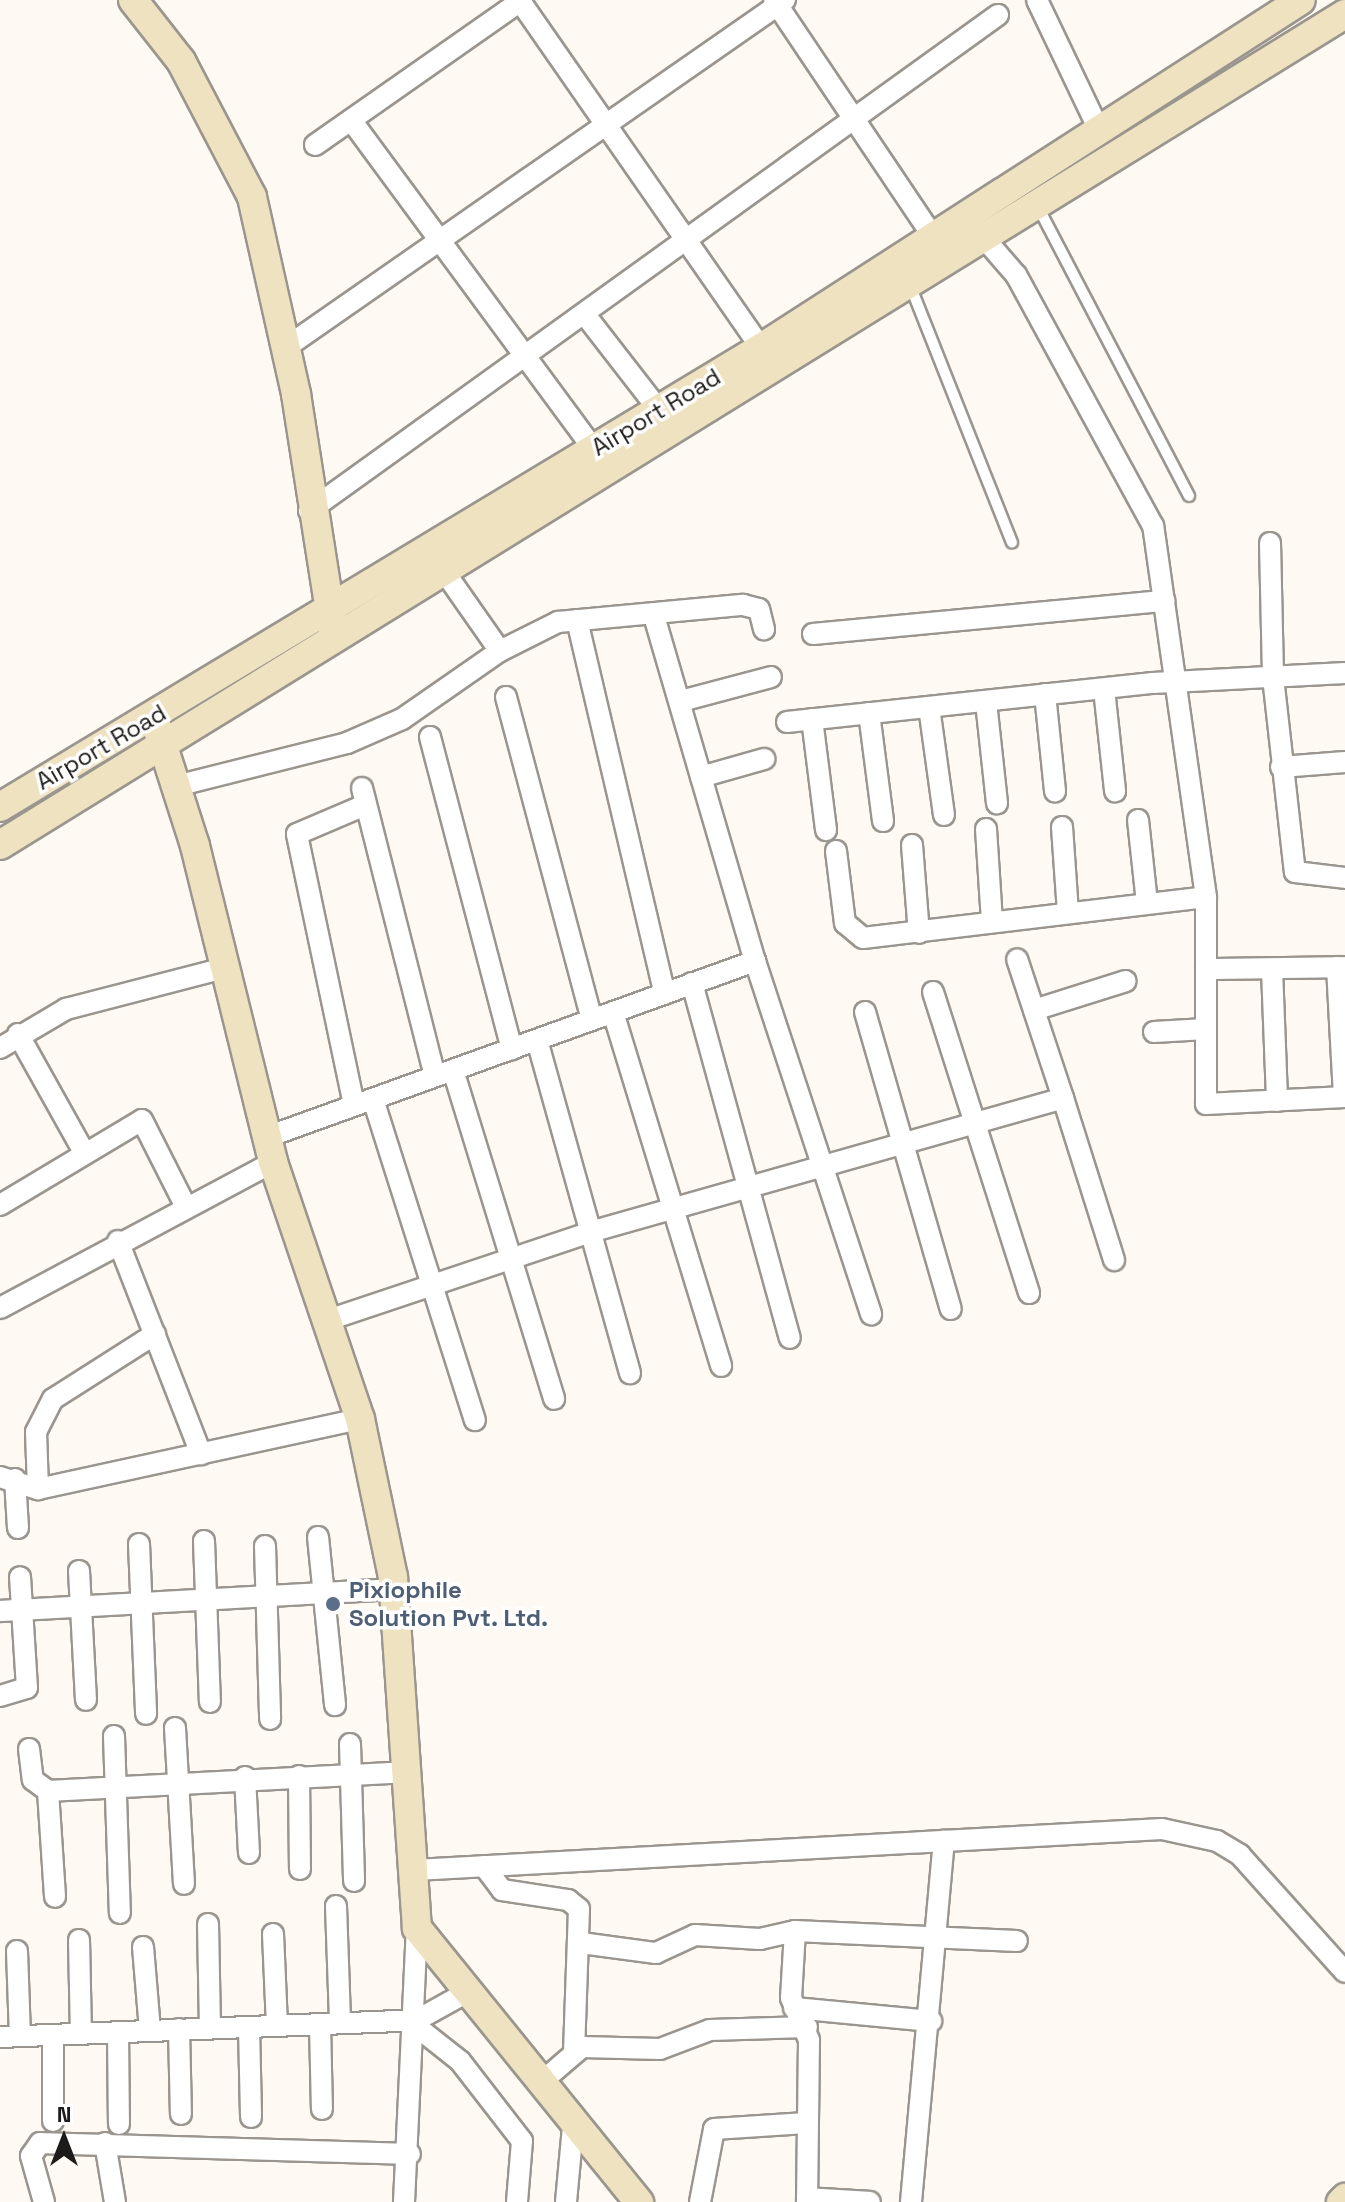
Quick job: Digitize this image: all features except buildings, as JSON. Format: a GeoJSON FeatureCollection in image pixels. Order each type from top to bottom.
{"type":"FeatureCollection","features":[{"type":"Feature","properties":{"kind":"main road"},"geometry":{"type":"LineString","coordinates":[[133,0],[181,61],[252,197],[285,348],[326,613],[338,640]]}},
{"type":"Feature","properties":{"kind":"main road","name":"Airport Road"},"geometry":{"type":"LineString","coordinates":[[0,807],[154,718],[594,450],[934,238],[976,227],[1100,132],[1297,1]]}},
{"type":"Feature","properties":{"kind":"main road"},"geometry":{"type":"LineString","coordinates":[[0,845],[446,574],[910,285],[976,227],[1037,206],[1345,14]]}},
{"type":"Feature","properties":{"kind":"main road"},"geometry":{"type":"LineString","coordinates":[[154,718],[176,786],[270,1150],[360,1419],[394,1589],[417,1928],[573,2127],[639,2202]]}},
{"type":"Feature","properties":{"kind":"street"},"geometry":{"type":"LineString","coordinates":[[315,145],[520,0],[691,242],[761,348]]}},
{"type":"Feature","properties":{"kind":"street"},"geometry":{"type":"LineString","coordinates":[[1037,0],[1100,132]]}},
{"type":"Feature","properties":{"kind":"street"},"geometry":{"type":"LineString","coordinates":[[285,348],[609,127],[779,2],[857,116],[934,238]]}},
{"type":"Feature","properties":{"kind":"street"},"geometry":{"type":"LineString","coordinates":[[309,511],[691,242],[857,116],[998,15]]}},
{"type":"Feature","properties":{"kind":"street"},"geometry":{"type":"LineString","coordinates":[[351,120],[594,450]]}},
{"type":"Feature","properties":{"kind":"street"},"geometry":{"type":"LineString","coordinates":[[976,227],[1016,275],[1153,526],[1206,897],[1206,969],[1206,1104],[1345,1097],[1341,967],[1206,969]]}},
{"type":"Feature","properties":{"kind":"street"},"geometry":{"type":"LineString","coordinates":[[586,316],[659,410]]}},
{"type":"Feature","properties":{"kind":"street"},"geometry":{"type":"LineString","coordinates":[[1270,543],[1273,677],[1295,872],[1345,878]]}},
{"type":"Feature","properties":{"kind":"street"},"geometry":{"type":"LineString","coordinates":[[446,574],[500,651]]}},
{"type":"Feature","properties":{"kind":"street"},"geometry":{"type":"LineString","coordinates":[[813,634],[1164,601]]}},
{"type":"Feature","properties":{"kind":"street"},"geometry":{"type":"LineString","coordinates":[[176,786],[347,743],[402,719],[500,651],[539,628],[577,620],[654,616],[749,605],[759,609],[764,629]]}},
{"type":"Feature","properties":{"kind":"street"},"geometry":{"type":"LineString","coordinates":[[654,616],[755,961],[871,1314]]}},
{"type":"Feature","properties":{"kind":"street"},"geometry":{"type":"LineString","coordinates":[[577,620],[665,994]]}},
{"type":"Feature","properties":{"kind":"street"},"geometry":{"type":"LineString","coordinates":[[787,722],[1175,681],[1345,673]]}},
{"type":"Feature","properties":{"kind":"street"},"geometry":{"type":"LineString","coordinates":[[681,701],[771,677]]}},
{"type":"Feature","properties":{"kind":"street"},"geometry":{"type":"LineString","coordinates":[[1104,689],[1115,791]]}},
{"type":"Feature","properties":{"kind":"street"},"geometry":{"type":"LineString","coordinates":[[1045,694],[1055,791]]}},
{"type":"Feature","properties":{"kind":"street"},"geometry":{"type":"LineString","coordinates":[[506,697],[592,1020]]}},
{"type":"Feature","properties":{"kind":"street"},"geometry":{"type":"LineString","coordinates":[[986,702],[997,803]]}},
{"type":"Feature","properties":{"kind":"street"},"geometry":{"type":"LineString","coordinates":[[929,707],[944,815]]}},
{"type":"Feature","properties":{"kind":"street"},"geometry":{"type":"LineString","coordinates":[[869,713],[883,821]]}},
{"type":"Feature","properties":{"kind":"street"},"geometry":{"type":"LineString","coordinates":[[812,719],[826,830]]}},
{"type":"Feature","properties":{"kind":"street"},"geometry":{"type":"LineString","coordinates":[[430,737],[512,1049]]}},
{"type":"Feature","properties":{"kind":"street"},"geometry":{"type":"LineString","coordinates":[[701,777],[764,759]]}},
{"type":"Feature","properties":{"kind":"street"},"geometry":{"type":"LineString","coordinates":[[1281,767],[1345,762]]}},
{"type":"Feature","properties":{"kind":"street"},"geometry":{"type":"LineString","coordinates":[[475,1420],[431,1286],[364,1102],[297,834],[364,796],[444,1073],[514,1258],[554,1399]]}},
{"type":"Feature","properties":{"kind":"street"},"geometry":{"type":"LineString","coordinates":[[1138,820],[1147,903]]}},
{"type":"Feature","properties":{"kind":"street"},"geometry":{"type":"LineString","coordinates":[[1062,827],[1068,912]]}},
{"type":"Feature","properties":{"kind":"street"},"geometry":{"type":"LineString","coordinates":[[986,829],[992,922]]}},
{"type":"Feature","properties":{"kind":"street"},"geometry":{"type":"LineString","coordinates":[[912,845],[919,933]]}},
{"type":"Feature","properties":{"kind":"street"},"geometry":{"type":"LineString","coordinates":[[836,851],[849,932],[863,938],[1206,897]]}},
{"type":"Feature","properties":{"kind":"street"},"geometry":{"type":"LineString","coordinates":[[1017,959],[1114,1260]]}},
{"type":"Feature","properties":{"kind":"street"},"geometry":{"type":"LineString","coordinates":[[0,1308],[185,1205],[270,1150],[364,1102],[755,961]]}},
{"type":"Feature","properties":{"kind":"street"},"geometry":{"type":"LineString","coordinates":[[0,1048],[18,1034],[120,991],[224,968]]}},
{"type":"Feature","properties":{"kind":"street"},"geometry":{"type":"LineString","coordinates":[[1272,969],[1277,1101]]}},
{"type":"Feature","properties":{"kind":"street"},"geometry":{"type":"LineString","coordinates":[[1034,1010],[1126,981]]}},
{"type":"Feature","properties":{"kind":"street"},"geometry":{"type":"LineString","coordinates":[[692,983],[790,1338]]}},
{"type":"Feature","properties":{"kind":"street"},"geometry":{"type":"LineString","coordinates":[[933,992],[1029,1293]]}},
{"type":"Feature","properties":{"kind":"street"},"geometry":{"type":"LineString","coordinates":[[613,1012],[721,1366]]}},
{"type":"Feature","properties":{"kind":"street"},"geometry":{"type":"LineString","coordinates":[[865,1012],[905,1141],[951,1309]]}},
{"type":"Feature","properties":{"kind":"street"},"geometry":{"type":"LineString","coordinates":[[1154,1032],[1206,1029]]}},
{"type":"Feature","properties":{"kind":"street"},"geometry":{"type":"LineString","coordinates":[[18,1034],[85,1154]]}},
{"type":"Feature","properties":{"kind":"street"},"geometry":{"type":"LineString","coordinates":[[537,1040],[594,1231],[630,1373]]}},
{"type":"Feature","properties":{"kind":"street"},"geometry":{"type":"LineString","coordinates":[[325,1321],[594,1231],[1063,1098]]}},
{"type":"Feature","properties":{"kind":"street"},"geometry":{"type":"LineString","coordinates":[[2,1199],[142,1120],[185,1205]]}},
{"type":"Feature","properties":{"kind":"street"},"geometry":{"type":"LineString","coordinates":[[118,1241],[201,1454]]}},
{"type":"Feature","properties":{"kind":"street"},"geometry":{"type":"LineString","coordinates":[[38,1489],[36,1432],[53,1399],[155,1334]]}},
{"type":"Feature","properties":{"kind":"street"},"geometry":{"type":"LineString","coordinates":[[8,1478],[38,1489],[360,1419]]}},
{"type":"Feature","properties":{"kind":"street"},"geometry":{"type":"LineString","coordinates":[[8,1478],[18,1528]]}},
{"type":"Feature","properties":{"kind":"street"},"geometry":{"type":"LineString","coordinates":[[318,1537],[321,1594],[335,1705]]}},
{"type":"Feature","properties":{"kind":"street"},"geometry":{"type":"LineString","coordinates":[[204,1541],[210,1702]]}},
{"type":"Feature","properties":{"kind":"street"},"geometry":{"type":"LineString","coordinates":[[139,1544],[146,1714]]}},
{"type":"Feature","properties":{"kind":"street"},"geometry":{"type":"LineString","coordinates":[[265,1546],[270,1719]]}},
{"type":"Feature","properties":{"kind":"street"},"geometry":{"type":"LineString","coordinates":[[79,1571],[86,1700]]}},
{"type":"Feature","properties":{"kind":"street"},"geometry":{"type":"LineString","coordinates":[[0,1696],[27,1688],[20,1577]]}},
{"type":"Feature","properties":{"kind":"street"},"geometry":{"type":"LineString","coordinates":[[0,1611],[81,1612],[394,1589]]}},
{"type":"Feature","properties":{"kind":"street"},"geometry":{"type":"LineString","coordinates":[[175,1728],[184,1884]]}},
{"type":"Feature","properties":{"kind":"street"},"geometry":{"type":"LineString","coordinates":[[114,1736],[120,1913]]}},
{"type":"Feature","properties":{"kind":"street"},"geometry":{"type":"LineString","coordinates":[[350,1744],[354,1881]]}},
{"type":"Feature","properties":{"kind":"street"},"geometry":{"type":"LineString","coordinates":[[29,1749],[33,1780],[48,1791],[245,1777],[408,1772]]}},
{"type":"Feature","properties":{"kind":"street"},"geometry":{"type":"LineString","coordinates":[[299,1776],[300,1869]]}},
{"type":"Feature","properties":{"kind":"street"},"geometry":{"type":"LineString","coordinates":[[245,1777],[249,1853]]}},
{"type":"Feature","properties":{"kind":"street"},"geometry":{"type":"LineString","coordinates":[[48,1791],[55,1897]]}},
{"type":"Feature","properties":{"kind":"street"},"geometry":{"type":"LineString","coordinates":[[415,1870],[1162,1829],[1217,1841],[1240,1855],[1345,1972]]}},
{"type":"Feature","properties":{"kind":"street"},"geometry":{"type":"LineString","coordinates":[[911,2202],[940,1937],[944,1841]]}},
{"type":"Feature","properties":{"kind":"street"},"geometry":{"type":"LineString","coordinates":[[484,1866],[502,1890],[575,1903],[581,1943],[574,2051]]}},
{"type":"Feature","properties":{"kind":"street"},"geometry":{"type":"LineString","coordinates":[[322,2109],[336,1906]]}},
{"type":"Feature","properties":{"kind":"street"},"geometry":{"type":"LineString","coordinates":[[208,1924],[210,2027]]}},
{"type":"Feature","properties":{"kind":"street"},"geometry":{"type":"LineString","coordinates":[[404,2202],[410,2154],[417,2024],[417,1928]]}},
{"type":"Feature","properties":{"kind":"street"},"geometry":{"type":"LineString","coordinates":[[581,1943],[656,1953],[695,1935],[760,1939],[795,1931],[1017,1941]]}},
{"type":"Feature","properties":{"kind":"street"},"geometry":{"type":"LineString","coordinates":[[795,1931],[794,2008],[807,2027],[807,2200],[870,2202]]}},
{"type":"Feature","properties":{"kind":"street"},"geometry":{"type":"LineString","coordinates":[[273,1934],[277,2026]]}},
{"type":"Feature","properties":{"kind":"street"},"geometry":{"type":"LineString","coordinates":[[79,1940],[81,2033]]}},
{"type":"Feature","properties":{"kind":"street"},"geometry":{"type":"LineString","coordinates":[[143,1947],[150,2031]]}},
{"type":"Feature","properties":{"kind":"street"},"geometry":{"type":"LineString","coordinates":[[17,1951],[10,2037],[210,2027],[417,2024],[469,1991]]}},
{"type":"Feature","properties":{"kind":"street"},"geometry":{"type":"LineString","coordinates":[[794,2008],[931,2021]]}},
{"type":"Feature","properties":{"kind":"street"},"geometry":{"type":"LineString","coordinates":[[417,2024],[460,2061],[522,2141],[517,2202]]}},
{"type":"Feature","properties":{"kind":"street"},"geometry":{"type":"LineString","coordinates":[[249,2027],[251,2117]]}},
{"type":"Feature","properties":{"kind":"street"},"geometry":{"type":"LineString","coordinates":[[539,2084],[574,2051],[660,2049],[710,2030],[807,2027]]}},
{"type":"Feature","properties":{"kind":"street"},"geometry":{"type":"LineString","coordinates":[[179,2029],[181,2114]]}},
{"type":"Feature","properties":{"kind":"street"},"geometry":{"type":"LineString","coordinates":[[118,2032],[119,2124]]}},
{"type":"Feature","properties":{"kind":"street"},"geometry":{"type":"LineString","coordinates":[[53,2035],[53,2121]]}},
{"type":"Feature","properties":{"kind":"street"},"geometry":{"type":"LineString","coordinates":[[700,2202],[714,2129],[806,2123]]}},
{"type":"Feature","properties":{"kind":"street"},"geometry":{"type":"LineString","coordinates":[[566,2202],[573,2127]]}},
{"type":"Feature","properties":{"kind":"street"},"geometry":{"type":"LineString","coordinates":[[44,2202],[32,2146],[105,2143],[410,2154]]}},
{"type":"Feature","properties":{"kind":"street"},"geometry":{"type":"LineString","coordinates":[[105,2143],[115,2202]]}},
{"type":"Feature","properties":{"kind":"lane"},"geometry":{"type":"LineString","coordinates":[[1037,206],[1189,496]]}},
{"type":"Feature","properties":{"kind":"lane"},"geometry":{"type":"LineString","coordinates":[[910,285],[1012,543]]}},
{"type":"Feature","properties":{"kind":"place","name":"Pixiophile Solution Pvt. Ltd."},"geometry":{"type":"Point","coordinates":[333,1604]}}]}
